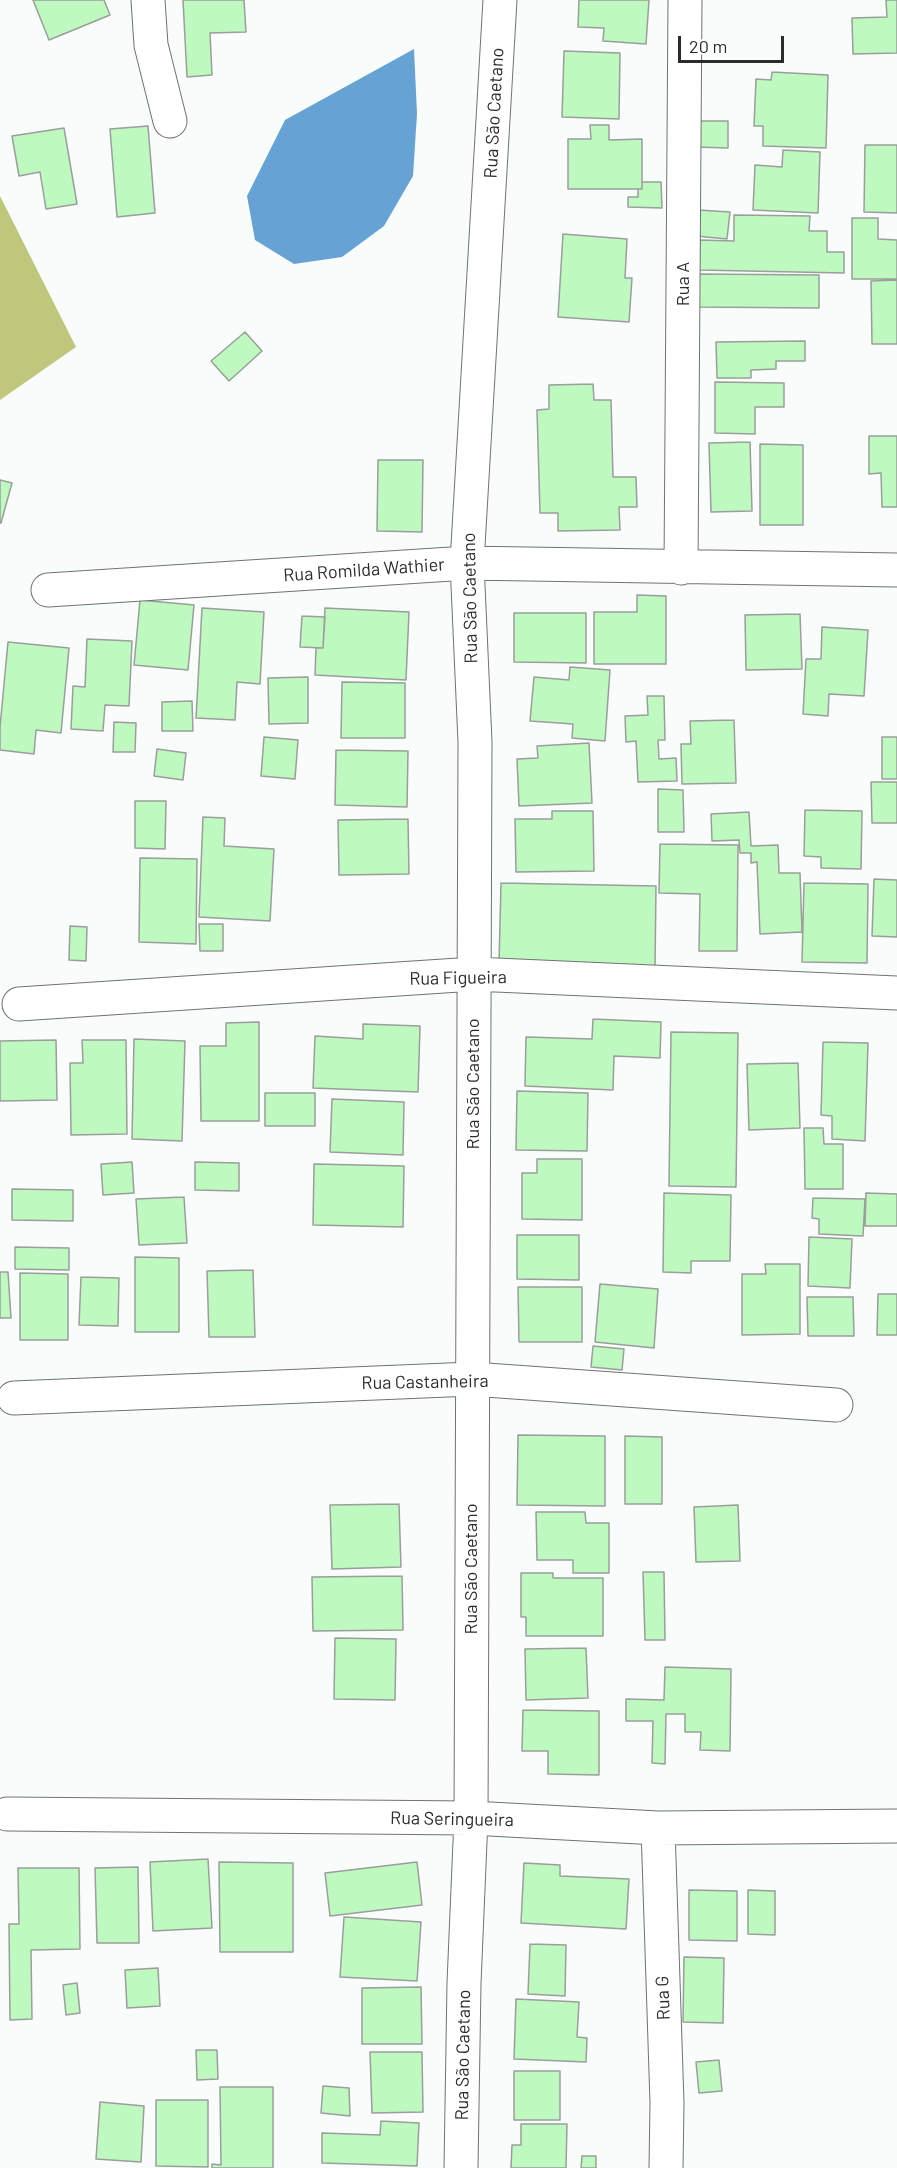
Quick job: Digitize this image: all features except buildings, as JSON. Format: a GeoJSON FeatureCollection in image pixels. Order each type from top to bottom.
{"type":"FeatureCollection","features":[{"type":"Feature","properties":{"kind":"street"},"geometry":{"type":"LineString","coordinates":[[148,0],[151,45],[170,121]]}},
{"type":"Feature","properties":{"kind":"street","name":"Rua São Caetano"},"geometry":{"type":"LineString","coordinates":[[461,2168],[464,1983],[471,1818],[475,742],[467,563],[500,0]]}},
{"type":"Feature","properties":{"kind":"street","name":"Rua A"},"geometry":{"type":"LineString","coordinates":[[681,568],[685,0]]}},
{"type":"Feature","properties":{"kind":"street","name":"Rua Romilda Wathier"},"geometry":{"type":"LineString","coordinates":[[48,590],[467,563],[897,570]]}},
{"type":"Feature","properties":{"kind":"street","name":"Rua Figueira"},"geometry":{"type":"LineString","coordinates":[[19,1004],[474,974],[897,993]]}},
{"type":"Feature","properties":{"kind":"street","name":"Rua Castanheira"},"geometry":{"type":"LineString","coordinates":[[14,1398],[472,1379],[836,1405]]}},
{"type":"Feature","properties":{"kind":"street","name":"Rua Seringueira"},"geometry":{"type":"LineString","coordinates":[[7,1814],[471,1818],[658,1828],[897,1826]]}},
{"type":"Feature","properties":{"kind":"street","name":"Rua G"},"geometry":{"type":"LineString","coordinates":[[658,1828],[667,2103],[666,2168]]}},
{"type":"Feature","properties":{"kind":"green space"},"geometry":{"type":"Polygon","coordinates":[[[0,196],[76,347],[0,400],[0,196]]]}},
{"type":"Feature","properties":{"kind":"water"},"geometry":{"type":"Polygon","coordinates":[[[414,49],[417,114],[413,176],[384,226],[342,257],[294,264],[255,240],[247,196],[285,120],[414,49]]]}}]}
